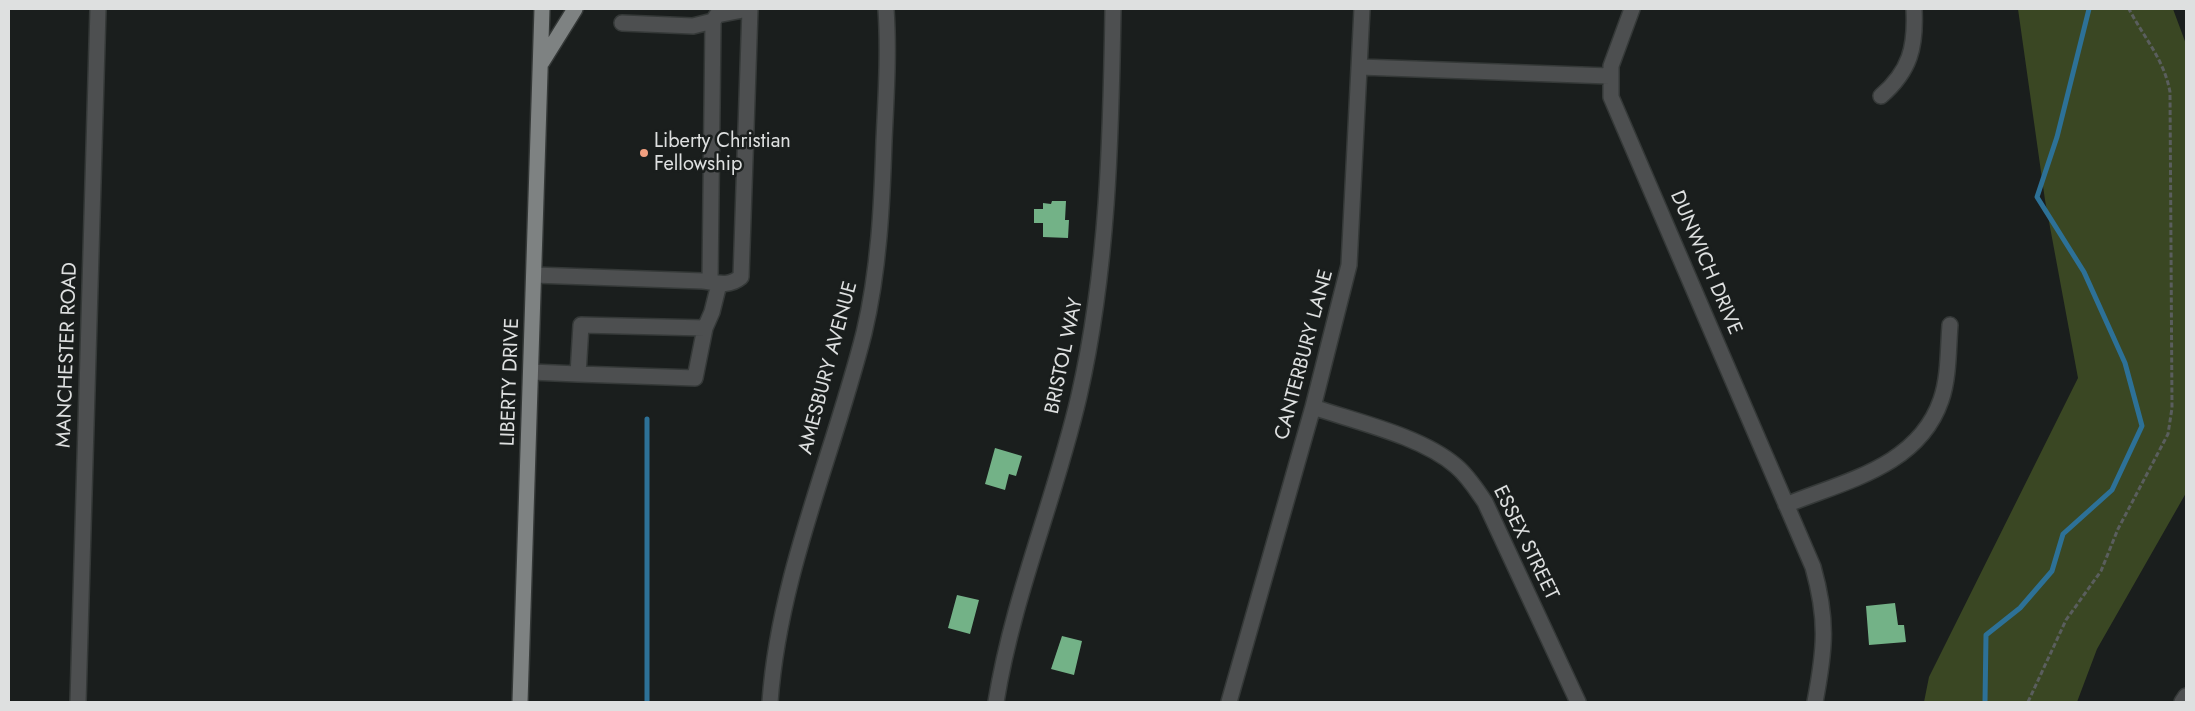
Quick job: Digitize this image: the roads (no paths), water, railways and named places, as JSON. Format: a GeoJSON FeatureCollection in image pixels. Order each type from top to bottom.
{"type":"FeatureCollection","features":[{"type":"Feature","properties":{"kind":"main road","name":"LIBERTY DRIVE"},"geometry":{"type":"LineString","coordinates":[[520,702],[542,9]]}},
{"type":"Feature","properties":{"kind":"main road"},"geometry":{"type":"LineString","coordinates":[[541,63],[575,9]]}},
{"type":"Feature","properties":{"kind":"street","name":"MANCHESTER ROAD"},"geometry":{"type":"LineString","coordinates":[[78,702],[98,9]]}},
{"type":"Feature","properties":{"kind":"street"},"geometry":{"type":"LineString","coordinates":[[531,372],[695,378],[705,328],[712,312],[714,283],[713,21],[717,15],[748,9],[741,278],[734,283],[714,283],[534,275]]}},
{"type":"Feature","properties":{"kind":"street","name":"AMESBURY AVENUE"},"geometry":{"type":"LineString","coordinates":[[770,702],[779,629],[788,589],[850,383],[864,330],[874,277],[881,223],[888,41],[886,9]]}},
{"type":"Feature","properties":{"kind":"street","name":"BRISTOL WAY"},"geometry":{"type":"LineString","coordinates":[[996,702],[1013,618],[1062,459],[1092,334],[1102,270],[1113,9]]}},
{"type":"Feature","properties":{"kind":"street","name":"CANTERBURY LANE"},"geometry":{"type":"LineString","coordinates":[[1229,702],[1313,407],[1349,265],[1362,9]]}},
{"type":"Feature","properties":{"kind":"street"},"geometry":{"type":"LineString","coordinates":[[1360,67],[1609,76],[1632,9]]}},
{"type":"Feature","properties":{"kind":"street"},"geometry":{"type":"LineString","coordinates":[[1881,96],[1896,83],[1907,66],[1915,34],[1914,9]]}},
{"type":"Feature","properties":{"kind":"street"},"geometry":{"type":"LineString","coordinates":[[622,23],[693,26],[713,21]]}},
{"type":"Feature","properties":{"kind":"street","name":"DUNWICH DRIVE"},"geometry":{"type":"LineString","coordinates":[[1609,76],[1614,107],[1624,125],[1813,567],[1824,616],[1824,655],[1815,702]]}},
{"type":"Feature","properties":{"kind":"street"},"geometry":{"type":"LineString","coordinates":[[578,374],[581,325],[705,328]]}},
{"type":"Feature","properties":{"kind":"street"},"geometry":{"type":"LineString","coordinates":[[1786,505],[1890,462],[1921,436],[1940,401],[1945,381],[1950,325]]}},
{"type":"Feature","properties":{"kind":"street","name":"ESSEX STREET"},"geometry":{"type":"LineString","coordinates":[[1313,407],[1416,442],[1450,462],[1472,483],[1485,502],[1578,702]]}},
{"type":"Feature","properties":{"kind":"street"},"geometry":{"type":"LineString","coordinates":[[2182,702],[2186,696]]}},
{"type":"Feature","properties":{"kind":"waterway"},"geometry":{"type":"LineString","coordinates":[[1985,702],[1986,635],[2020,608],[2052,571],[2063,534],[2112,490],[2142,426],[2125,363],[2084,272],[2037,197],[2057,137],[2089,9]]}},
{"type":"Feature","properties":{"kind":"waterway"},"geometry":{"type":"LineString","coordinates":[[647,419],[647,702]]}},
{"type":"Feature","properties":{"kind":"place","name":"Liberty Christian Fellowship"},"geometry":{"type":"Point","coordinates":[644,153]}}]}
